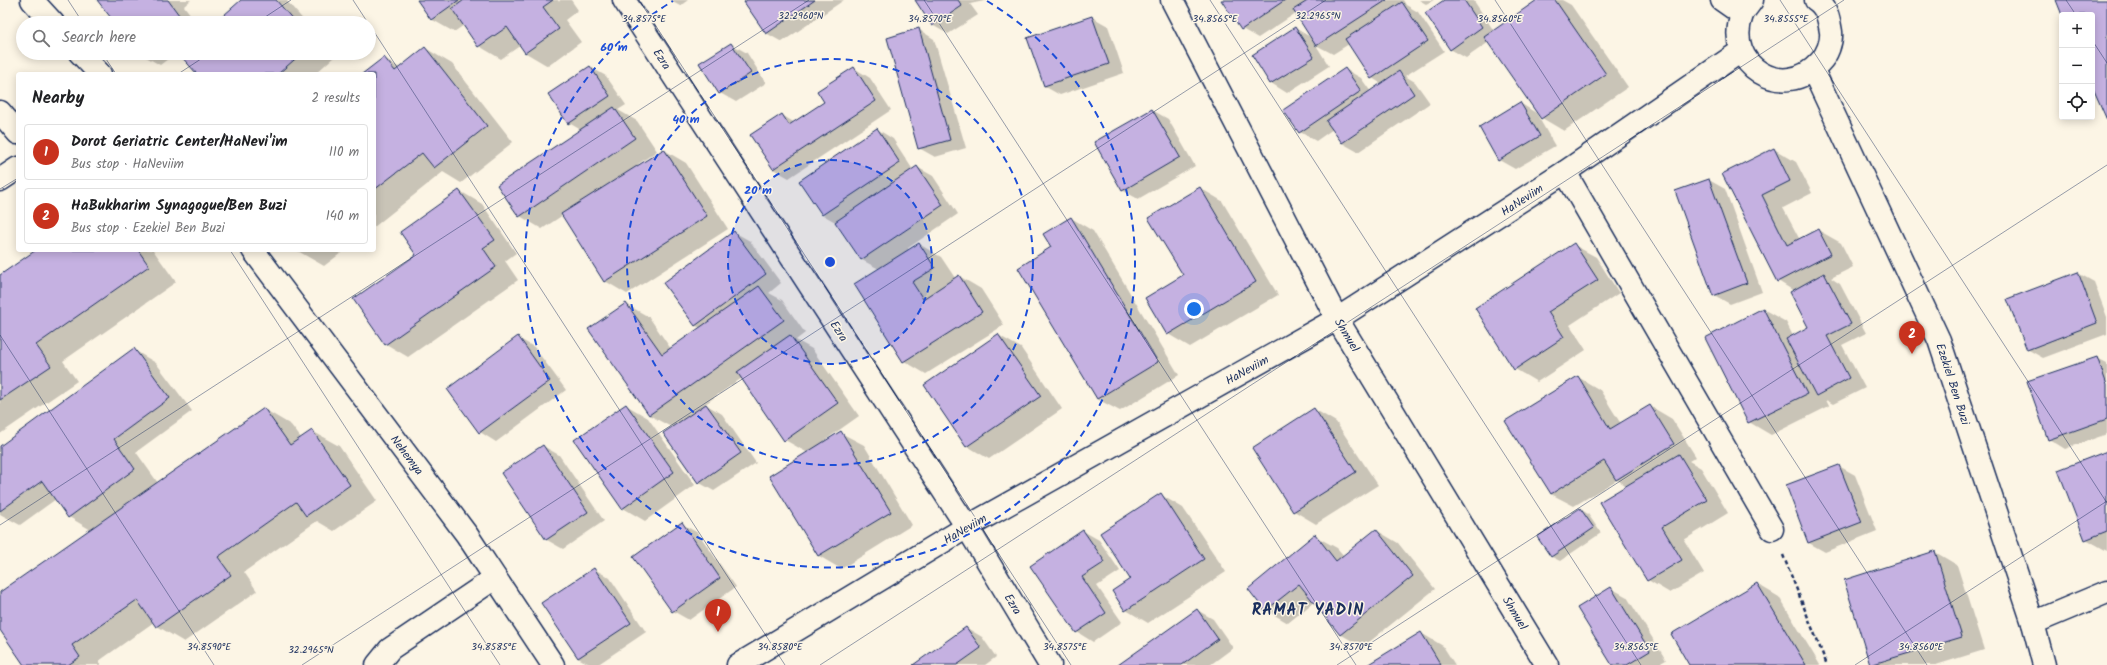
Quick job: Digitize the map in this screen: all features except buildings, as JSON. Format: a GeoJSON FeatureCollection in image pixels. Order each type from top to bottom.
{"type":"FeatureCollection","features":[{"type":"Feature","properties":{"kind":"street"},"geometry":{"type":"LineString","coordinates":[[32,0],[47,16]]}},
{"type":"Feature","properties":{"kind":"street","name":"Ezra"},"geometry":{"type":"LineString","coordinates":[[624,0],[967,527],[1050,665]]}},
{"type":"Feature","properties":{"kind":"street","name":"Shmuel"},"geometry":{"type":"LineString","coordinates":[[1172,0],[1337,319],[1544,663]]}},
{"type":"Feature","properties":{"kind":"street"},"geometry":{"type":"LineString","coordinates":[[1722,0],[1747,7],[1738,29],[1741,51],[1750,65],[1772,79],[1788,80],[1799,78],[1814,70],[1826,56],[1831,36],[1828,15],[1820,1]]}},
{"type":"Feature","properties":{"kind":"street","name":"HaNeviim"},"geometry":{"type":"LineString","coordinates":[[738,665],[967,527],[1337,319],[1565,172],[1741,51]]}},
{"type":"Feature","properties":{"kind":"street"},"geometry":{"type":"LineString","coordinates":[[87,60],[98,72]]}},
{"type":"Feature","properties":{"kind":"street","name":"Ezekiel Ben Buzi"},"geometry":{"type":"LineString","coordinates":[[1814,70],[1939,340],[2032,623],[2044,665]]}},
{"type":"Feature","properties":{"kind":"street"},"geometry":{"type":"LineString","coordinates":[[0,112],[16,131]]}},
{"type":"Feature","properties":{"kind":"street"},"geometry":{"type":"LineString","coordinates":[[0,180],[16,169]]}},
{"type":"Feature","properties":{"kind":"street"},"geometry":{"type":"LineString","coordinates":[[1565,172],[1772,529]]}},
{"type":"Feature","properties":{"kind":"street","name":"Nehemya"},"geometry":{"type":"LineString","coordinates":[[255,252],[467,535],[553,665]]}},
{"type":"Feature","properties":{"kind":"street"},"geometry":{"type":"LineString","coordinates":[[377,665],[390,649],[495,578]]}},
{"type":"Feature","properties":{"kind":"street"},"geometry":{"type":"LineString","coordinates":[[2032,623],[2107,592]]}},
{"type":"Feature","properties":{"kind":"path"},"geometry":{"type":"LineString","coordinates":[[1772,529],[1827,665]]}},
{"type":"Feature","properties":{"kind":"place","name":"HaBukharim Synagogue/Ben Buzi"},"geometry":{"type":"Point","coordinates":[1912,354]}},
{"type":"Feature","properties":{"kind":"place","name":"Dorot Geriatric Center/HaNevi'im"},"geometry":{"type":"Point","coordinates":[718,632]}},
{"type":"Feature","properties":{"kind":"district","name":"RAMAT YADIN"},"geometry":{"type":"Point","coordinates":[1308,609]}}]}
